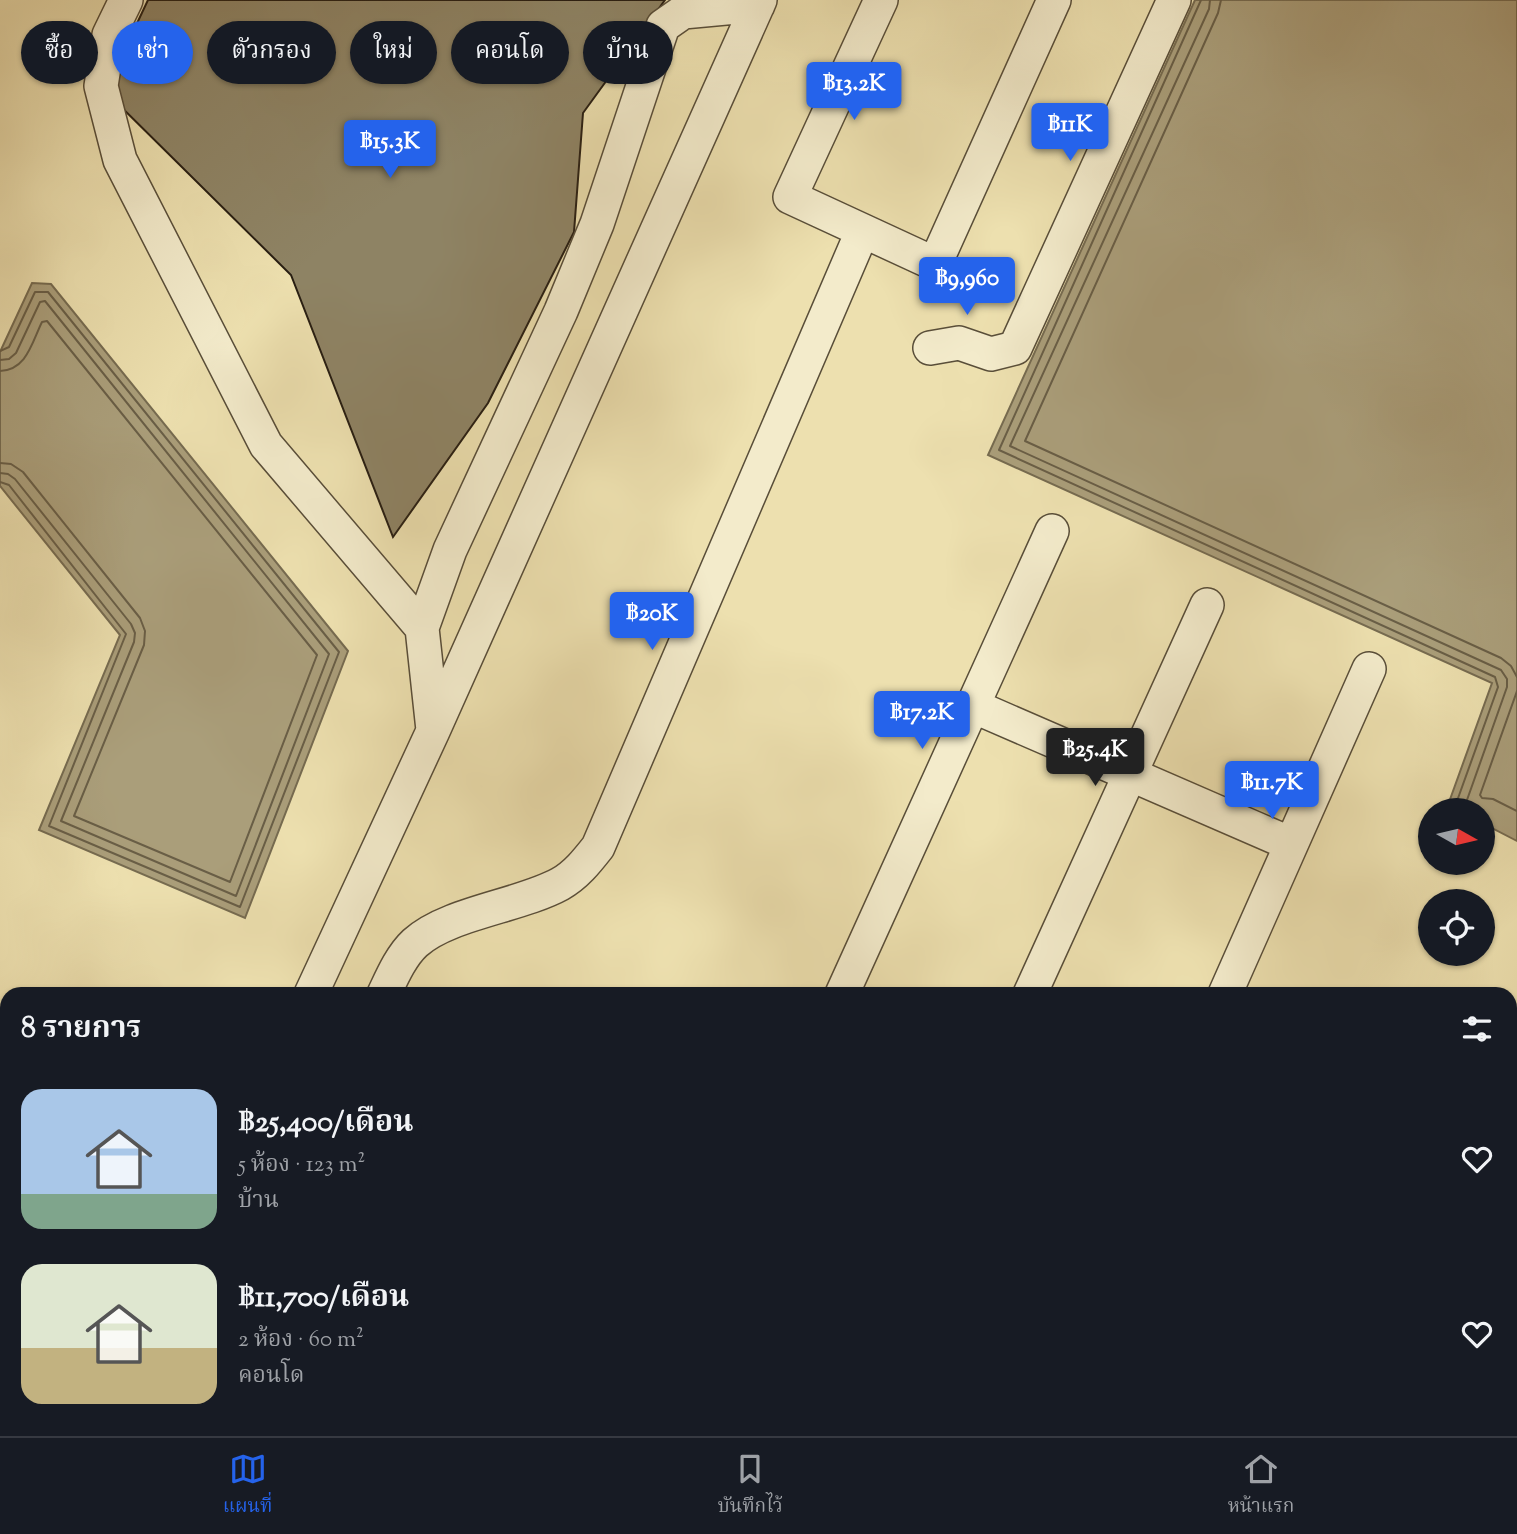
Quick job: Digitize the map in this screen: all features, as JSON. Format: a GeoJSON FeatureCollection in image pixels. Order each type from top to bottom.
{"type":"FeatureCollection","features":[{"type":"Feature","properties":{"kind":"street"},"geometry":{"type":"LineString","coordinates":[[126,0],[109,35],[101,86],[120,160],[266,445],[422,628]]}},
{"type":"Feature","properties":{"kind":"street"},"geometry":{"type":"LineString","coordinates":[[881,0],[790,197],[935,264],[1054,0]]}},
{"type":"Feature","properties":{"kind":"street"},"geometry":{"type":"LineString","coordinates":[[930,348],[959,343],[991,354],[1015,348],[1174,0]]}},
{"type":"Feature","properties":{"kind":"street"},"geometry":{"type":"LineString","coordinates":[[433,731],[422,628],[450,550],[561,311],[597,224],[663,26],[683,12],[759,3]]}},
{"type":"Feature","properties":{"kind":"street"},"geometry":{"type":"LineString","coordinates":[[314,987],[433,731],[759,3]]}},
{"type":"Feature","properties":{"kind":"street"},"geometry":{"type":"LineString","coordinates":[[387,987],[414,944],[435,929],[559,884],[580,869],[598,847],[862,232]]}},
{"type":"Feature","properties":{"kind":"street"},"geometry":{"type":"LineString","coordinates":[[845,987],[1052,531]]}},
{"type":"Feature","properties":{"kind":"street"},"geometry":{"type":"LineString","coordinates":[[1033,987],[1207,605]]}},
{"type":"Feature","properties":{"kind":"street"},"geometry":{"type":"LineString","coordinates":[[1228,987],[1369,669]]}},
{"type":"Feature","properties":{"kind":"street"},"geometry":{"type":"LineString","coordinates":[[973,706],[1291,844]]}},
{"type":"Feature","properties":{"kind":"water"},"geometry":{"type":"Polygon","coordinates":[[[1195,0],[1517,0],[1517,841],[1495,830],[1495,798],[1451,798],[1492,683],[988,455],[1195,0]]]}},
{"type":"Feature","properties":{"kind":"water"},"geometry":{"type":"Polygon","coordinates":[[[32,283],[51,284],[348,651],[245,918],[39,830],[120,635],[0,486],[0,352],[32,283]]]}},
{"type":"Feature","properties":{"kind":"building"},"geometry":{"type":"Polygon","coordinates":[[[148,0],[665,0],[650,21],[583,21],[583,84],[604,84],[583,113],[574,232],[488,403],[393,537],[291,275],[105,91],[112,76],[112,84],[193,84],[193,21],[138,21],[148,0]]]}}]}
